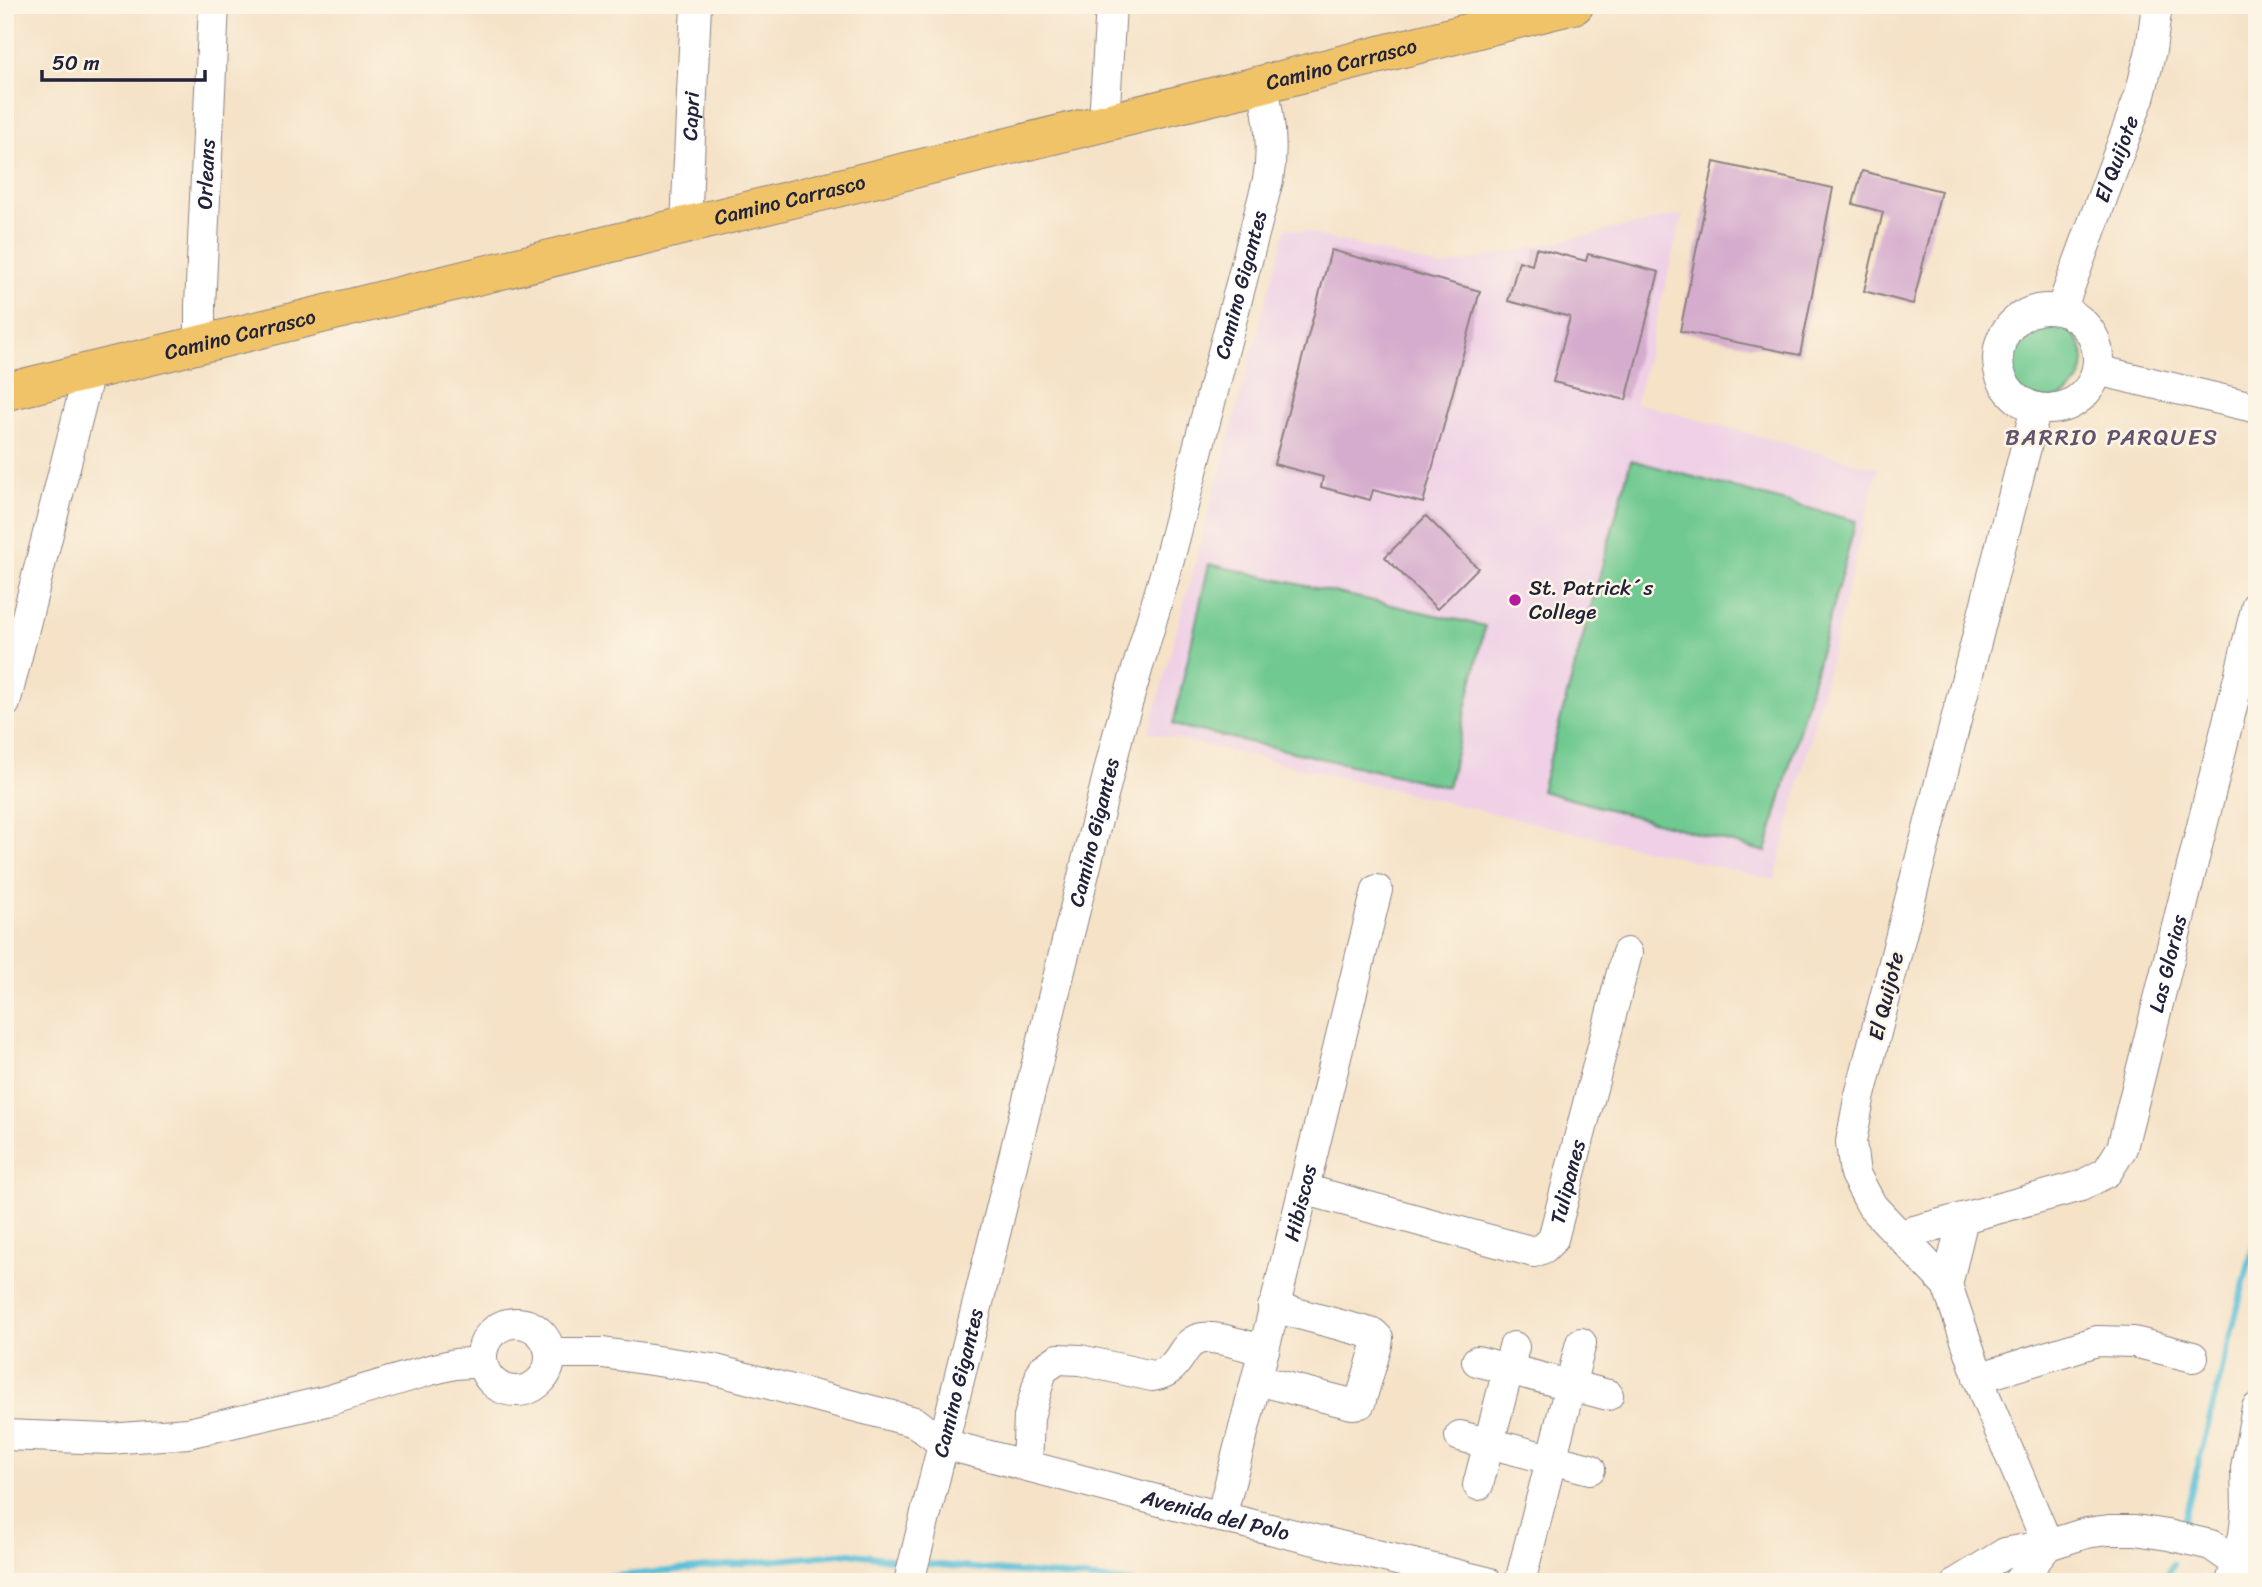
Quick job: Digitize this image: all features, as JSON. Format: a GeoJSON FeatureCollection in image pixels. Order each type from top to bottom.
{"type":"FeatureCollection","features":[{"type":"Feature","properties":{"kind":"main road","name":"Camino Carrasco"},"geometry":{"type":"LineString","coordinates":[[5,392],[1264,84],[1490,16],[1575,5]]}},
{"type":"Feature","properties":{"kind":"street","name":"Orleans"},"geometry":{"type":"LineString","coordinates":[[200,344],[214,5]]}},
{"type":"Feature","properties":{"kind":"street","name":"Capri"},"geometry":{"type":"LineString","coordinates":[[686,226],[696,5]]}},
{"type":"Feature","properties":{"kind":"street"},"geometry":{"type":"LineString","coordinates":[[1104,122],[1111,5]]}},
{"type":"Feature","properties":{"kind":"street","name":"El Quijote"},"geometry":{"type":"LineString","coordinates":[[2061,310],[2140,95],[2151,50],[2157,5]]}},
{"type":"Feature","properties":{"kind":"street","name":"Camino Gigantes"},"geometry":{"type":"LineString","coordinates":[[909,1582],[1119,731],[1166,571],[1268,180],[1272,158],[1271,129],[1264,84]]}},
{"type":"Feature","properties":{"kind":"street"},"geometry":{"type":"LineString","coordinates":[[2050,308],[2061,310],[2076,317],[2088,328],[2095,342],[2097,370],[2081,397],[2064,406],[2036,408],[2012,394],[2002,380],[1997,364],[1998,346],[2005,331],[2017,318],[2033,311],[2050,308]]}},
{"type":"Feature","properties":{"kind":"street"},"geometry":{"type":"LineString","coordinates":[[2097,370],[2257,408]]}},
{"type":"Feature","properties":{"kind":"street"},"geometry":{"type":"LineString","coordinates":[[5,703],[89,372]]}},
{"type":"Feature","properties":{"kind":"street","name":"El Quijote"},"geometry":{"type":"LineString","coordinates":[[2036,408],[1859,1099],[1852,1142],[1855,1174],[1872,1206],[1947,1285],[1978,1378],[2048,1545]]}},
{"type":"Feature","properties":{"kind":"street","name":"Las Glorias"},"geometry":{"type":"LineString","coordinates":[[1899,1235],[2081,1186],[2107,1172],[2122,1148],[2257,605]]}},
{"type":"Feature","properties":{"kind":"street","name":"Hibiscos"},"geometry":{"type":"LineString","coordinates":[[1221,1517],[1377,890]]}},
{"type":"Feature","properties":{"kind":"street","name":"Tulipanes"},"geometry":{"type":"LineString","coordinates":[[1303,1189],[1534,1252],[1544,1248],[1553,1239],[1627,953]]}},
{"type":"Feature","properties":{"kind":"street"},"geometry":{"type":"LineString","coordinates":[[1947,1285],[1963,1218]]}},
{"type":"Feature","properties":{"kind":"street"},"geometry":{"type":"LineString","coordinates":[[1257,1380],[1352,1404],[1360,1403],[1377,1345],[1378,1338],[1374,1335],[1273,1307]]}},
{"type":"Feature","properties":{"kind":"street"},"geometry":{"type":"LineString","coordinates":[[511,1323],[522,1323],[541,1334],[550,1353],[546,1374],[531,1388],[520,1391],[510,1391],[491,1381],[482,1362],[482,1351],[492,1332],[511,1323]]}},
{"type":"Feature","properties":{"kind":"street"},"geometry":{"type":"LineString","coordinates":[[1027,1466],[1029,1418],[1042,1370],[1058,1359],[1080,1360],[1152,1376],[1162,1374],[1176,1365],[1188,1344],[1200,1338],[1212,1338],[1264,1350]]}},
{"type":"Feature","properties":{"kind":"street"},"geometry":{"type":"LineString","coordinates":[[1978,1378],[2096,1341],[2134,1342],[2193,1357]]}},
{"type":"Feature","properties":{"kind":"street"},"geometry":{"type":"LineString","coordinates":[[1520,1582],[1581,1343]]}},
{"type":"Feature","properties":{"kind":"street"},"geometry":{"type":"LineString","coordinates":[[550,1353],[603,1353],[712,1369],[915,1422],[944,1444]]}},
{"type":"Feature","properties":{"kind":"street"},"geometry":{"type":"LineString","coordinates":[[1478,1485],[1511,1358]]}},
{"type":"Feature","properties":{"kind":"street"},"geometry":{"type":"LineString","coordinates":[[1477,1361],[1511,1358],[1570,1385],[1608,1395]]}},
{"type":"Feature","properties":{"kind":"street"},"geometry":{"type":"LineString","coordinates":[[5,1436],[109,1439],[188,1433],[326,1401],[454,1364],[482,1362]]}},
{"type":"Feature","properties":{"kind":"street"},"geometry":{"type":"LineString","coordinates":[[1958,1582],[2005,1552],[2048,1545],[2086,1533],[2135,1530],[2211,1545],[2245,1558],[2246,1468],[2257,1408]]}},
{"type":"Feature","properties":{"kind":"street"},"geometry":{"type":"LineString","coordinates":[[1460,1436],[1590,1469]]}},
{"type":"Feature","properties":{"kind":"street","name":"Avenida del Polo"},"geometry":{"type":"LineString","coordinates":[[944,1444],[1221,1517],[1487,1582]]}},
{"type":"Feature","properties":{"kind":"street"},"geometry":{"type":"LineString","coordinates":[[2018,1582],[2048,1545]]}},
{"type":"Feature","properties":{"kind":"shaded area","name":"St. Patrick´s College"},"geometry":{"type":"Polygon","coordinates":[[[1683,214],[1636,403],[1878,468],[1775,880],[1149,732],[1286,227],[1441,267],[1683,214]]]}},
{"type":"Feature","properties":{"kind":"green space"},"geometry":{"type":"Polygon","coordinates":[[[2045,322],[2060,325],[2073,333],[2081,346],[2084,361],[2081,376],[2073,389],[2060,397],[2045,400],[2030,397],[2017,389],[2009,376],[2006,361],[2009,346],[2017,333],[2030,325],[2045,322]]]}},
{"type":"Feature","properties":{"kind":"green space"},"geometry":{"type":"Polygon","coordinates":[[[1631,460],[1856,521],[1766,852],[1541,791],[1631,460]]]}},
{"type":"Feature","properties":{"kind":"green space"},"geometry":{"type":"Polygon","coordinates":[[[1209,564],[1485,626],[1448,787],[1173,725],[1209,564]]]}},
{"type":"Feature","properties":{"kind":"building"},"geometry":{"type":"Polygon","coordinates":[[[1714,162],[1833,188],[1800,355],[1680,331],[1714,162]]]}},
{"type":"Feature","properties":{"kind":"building"},"geometry":{"type":"Polygon","coordinates":[[[1862,171],[1941,191],[1913,304],[1864,291],[1883,212],[1853,204],[1862,171]]]}},
{"type":"Feature","properties":{"kind":"building"},"geometry":{"type":"Polygon","coordinates":[[[1536,248],[1586,261],[1588,254],[1659,272],[1626,400],[1553,382],[1570,317],[1508,301],[1519,261],[1532,265],[1536,248]]]}},
{"type":"Feature","properties":{"kind":"building"},"geometry":{"type":"Polygon","coordinates":[[[1331,250],[1480,291],[1423,503],[1373,490],[1370,500],[1321,487],[1323,477],[1274,464],[1331,250]]]}},
{"type":"Feature","properties":{"kind":"building"},"geometry":{"type":"Polygon","coordinates":[[[1426,516],[1478,568],[1437,609],[1385,557],[1426,516]]]}},
{"type":"Feature","properties":{"kind":"waterway"},"geometry":{"type":"LineString","coordinates":[[2184,1521],[2257,1231]]}},
{"type":"Feature","properties":{"kind":"waterway"},"geometry":{"type":"LineString","coordinates":[[565,1581],[850,1553],[896,1560]]}},
{"type":"Feature","properties":{"kind":"waterway"},"geometry":{"type":"LineString","coordinates":[[929,1564],[1130,1582]]}},
{"type":"Feature","properties":{"kind":"waterway"},"geometry":{"type":"LineString","coordinates":[[2163,1582],[2173,1564]]}},
{"type":"Feature","properties":{"kind":"place","name":"St. Patrick´s College"},"geometry":{"type":"Point","coordinates":[1515,600]}},
{"type":"Feature","properties":{"kind":"district","name":"BARRIO PARQUES"},"geometry":{"type":"Point","coordinates":[2112,437]}}]}
